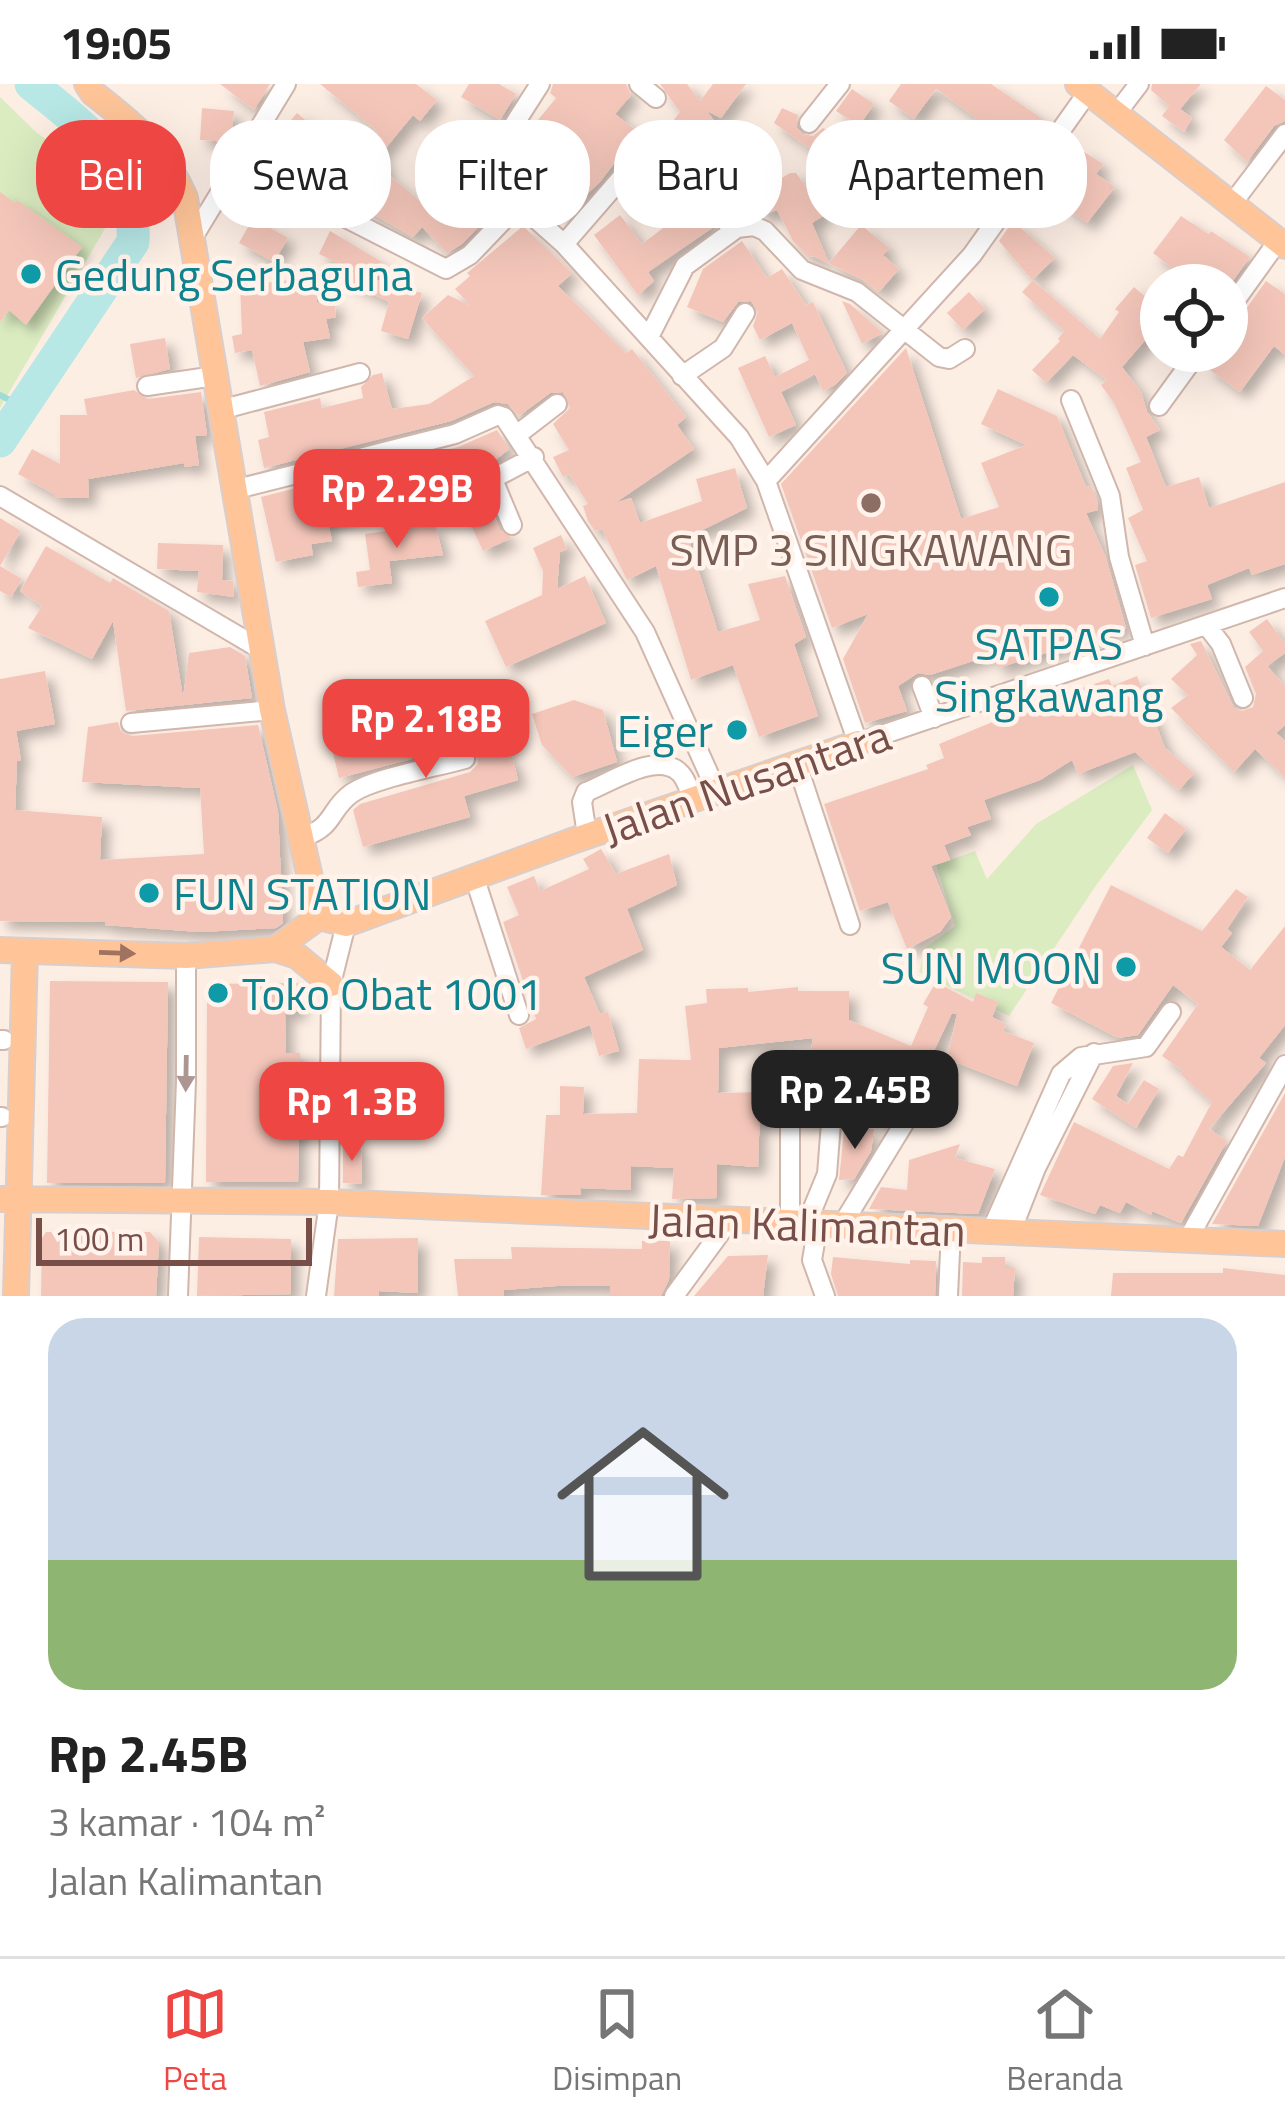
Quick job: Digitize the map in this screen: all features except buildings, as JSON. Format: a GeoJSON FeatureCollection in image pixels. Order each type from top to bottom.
{"type":"FeatureCollection","features":[{"type":"Feature","properties":{"kind":"main road"},"geometry":{"type":"LineString","coordinates":[[87,84],[144,132],[173,169],[185,198],[272,710],[319,917]]}},
{"type":"Feature","properties":{"kind":"main road"},"geometry":{"type":"LineString","coordinates":[[1083,88],[1282,244]]}},
{"type":"Feature","properties":{"kind":"main road","name":"Jalan Nusantara"},"geometry":{"type":"LineString","coordinates":[[346,924],[858,743]]}},
{"type":"Feature","properties":{"kind":"main road"},"geometry":{"type":"LineString","coordinates":[[319,917],[346,924]]}},
{"type":"Feature","properties":{"kind":"main road"},"geometry":{"type":"LineString","coordinates":[[275,949],[319,917]]}},
{"type":"Feature","properties":{"kind":"main road"},"geometry":{"type":"LineString","coordinates":[[16,1296],[10,1199],[12,950],[186,956],[275,949],[297,956],[331,984]]}},
{"type":"Feature","properties":{"kind":"main road","name":"Jalan Kalimantan"},"geometry":{"type":"LineString","coordinates":[[10,1199],[329,1202],[1285,1244]]}},
{"type":"Feature","properties":{"kind":"street"},"geometry":{"type":"LineString","coordinates":[[264,120],[286,84]]}},
{"type":"Feature","properties":{"kind":"street"},"geometry":{"type":"LineString","coordinates":[[517,120],[540,84]]}},
{"type":"Feature","properties":{"kind":"street"},"geometry":{"type":"LineString","coordinates":[[639,84],[656,98]]}},
{"type":"Feature","properties":{"kind":"street"},"geometry":{"type":"LineString","coordinates":[[811,120],[840,84]]}},
{"type":"Feature","properties":{"kind":"street"},"geometry":{"type":"LineString","coordinates":[[1117,114],[1139,84]]}},
{"type":"Feature","properties":{"kind":"street"},"geometry":{"type":"LineString","coordinates":[[766,481],[972,255],[1083,88]]}},
{"type":"Feature","properties":{"kind":"street"},"geometry":{"type":"LineString","coordinates":[[1231,205],[1285,134]]}},
{"type":"Feature","properties":{"kind":"street"},"geometry":{"type":"LineString","coordinates":[[564,244],[614,186]]}},
{"type":"Feature","properties":{"kind":"street"},"geometry":{"type":"LineString","coordinates":[[192,239],[210,209]]}},
{"type":"Feature","properties":{"kind":"street"},"geometry":{"type":"LineString","coordinates":[[649,337],[685,266],[745,226],[765,231],[802,270],[857,292],[939,357],[949,359],[964,349]]}},
{"type":"Feature","properties":{"kind":"street"},"geometry":{"type":"LineString","coordinates":[[366,228],[446,269],[470,254],[495,228]]}},
{"type":"Feature","properties":{"kind":"street"},"geometry":{"type":"LineString","coordinates":[[546,228],[739,437],[766,481],[858,743]]}},
{"type":"Feature","properties":{"kind":"street"},"geometry":{"type":"LineString","coordinates":[[729,228],[730,232]]}},
{"type":"Feature","properties":{"kind":"street"},"geometry":{"type":"LineString","coordinates":[[1248,286],[1282,244]]}},
{"type":"Feature","properties":{"kind":"street"},"geometry":{"type":"LineString","coordinates":[[682,376],[723,348],[745,313]]}},
{"type":"Feature","properties":{"kind":"street"},"geometry":{"type":"LineString","coordinates":[[1159,406],[1184,372]]}},
{"type":"Feature","properties":{"kind":"street"},"geometry":{"type":"LineString","coordinates":[[220,410],[360,373]]}},
{"type":"Feature","properties":{"kind":"street"},"geometry":{"type":"LineString","coordinates":[[147,386],[214,376]]}},
{"type":"Feature","properties":{"kind":"street"},"geometry":{"type":"LineString","coordinates":[[1071,400],[1110,496],[1119,557],[1145,646]]}},
{"type":"Feature","properties":{"kind":"street"},"geometry":{"type":"LineString","coordinates":[[518,434],[557,404]]}},
{"type":"Feature","properties":{"kind":"street"},"geometry":{"type":"LineString","coordinates":[[233,490],[410,447],[498,415],[509,421],[660,658],[705,794]]}},
{"type":"Feature","properties":{"kind":"street"},"geometry":{"type":"LineString","coordinates":[[512,525],[494,482],[533,457]]}},
{"type":"Feature","properties":{"kind":"street"},"geometry":{"type":"LineString","coordinates":[[0,496],[262,650]]}},
{"type":"Feature","properties":{"kind":"street","name":"Jalan Nusantara"},"geometry":{"type":"LineString","coordinates":[[858,743],[1094,654],[1145,646],[1285,598]]}},
{"type":"Feature","properties":{"kind":"street"},"geometry":{"type":"LineString","coordinates":[[1207,626],[1221,644],[1243,698]]}},
{"type":"Feature","properties":{"kind":"street"},"geometry":{"type":"LineString","coordinates":[[922,686],[934,718]]}},
{"type":"Feature","properties":{"kind":"street"},"geometry":{"type":"LineString","coordinates":[[130,723],[272,710]]}},
{"type":"Feature","properties":{"kind":"street"},"geometry":{"type":"LineString","coordinates":[[303,837],[321,832],[343,801],[359,789],[465,759]]}},
{"type":"Feature","properties":{"kind":"street"},"geometry":{"type":"LineString","coordinates":[[796,764],[850,925]]}},
{"type":"Feature","properties":{"kind":"street"},"geometry":{"type":"LineString","coordinates":[[587,836],[582,802],[586,792],[652,765],[666,765],[682,773],[705,794]]}},
{"type":"Feature","properties":{"kind":"street"},"geometry":{"type":"LineString","coordinates":[[473,876],[519,1016]]}},
{"type":"Feature","properties":{"kind":"street"},"geometry":{"type":"LineString","coordinates":[[316,1296],[329,1202],[331,984],[346,924]]}},
{"type":"Feature","properties":{"kind":"street"},"geometry":{"type":"LineString","coordinates":[[178,1296],[186,956]]}},
{"type":"Feature","properties":{"kind":"street"},"geometry":{"type":"LineString","coordinates":[[1001,1232],[1052,1088],[1072,1064],[1094,1053],[1137,1052],[1146,1047],[1171,1012]]}},
{"type":"Feature","properties":{"kind":"street"},"geometry":{"type":"LineString","coordinates":[[1187,1239],[1285,1065]]}},
{"type":"Feature","properties":{"kind":"street"},"geometry":{"type":"LineString","coordinates":[[814,1225],[936,1070]]}},
{"type":"Feature","properties":{"kind":"street"},"geometry":{"type":"LineString","coordinates":[[790,1124],[814,1225]]}},
{"type":"Feature","properties":{"kind":"street"},"geometry":{"type":"LineString","coordinates":[[825,1296],[812,1260],[831,1124]]}},
{"type":"Feature","properties":{"kind":"street"},"geometry":{"type":"LineString","coordinates":[[674,1296],[729,1222]]}},
{"type":"Feature","properties":{"kind":"street"},"geometry":{"type":"LineString","coordinates":[[948,1296],[951,1230]]}},
{"type":"Feature","properties":{"kind":"green space"},"geometry":{"type":"Polygon","coordinates":[[[0,97],[36,132],[36,228],[105,228],[0,408],[0,97]]]}},
{"type":"Feature","properties":{"kind":"green space"},"geometry":{"type":"Polygon","coordinates":[[[1133,765],[1152,810],[1009,1016],[919,972],[925,948],[955,926],[936,865],[975,851],[987,879],[1036,824],[1133,765]]]}},
{"type":"Feature","properties":{"kind":"waterway"},"geometry":{"type":"LineString","coordinates":[[0,441],[133,242],[127,190],[117,169],[89,133],[31,84]]}},
{"type":"Feature","properties":{"kind":"waterway"},"geometry":{"type":"LineString","coordinates":[[0,395],[23,407]]}},
{"type":"Feature","properties":{"kind":"place","name":"Gedung Serbaguna"},"geometry":{"type":"Point","coordinates":[31,274]}},
{"type":"Feature","properties":{"kind":"place","name":"SMP 3 SINGKAWANG"},"geometry":{"type":"Point","coordinates":[871,503]}},
{"type":"Feature","properties":{"kind":"place","name":"SATPAS Singkawang"},"geometry":{"type":"Point","coordinates":[1049,597]}},
{"type":"Feature","properties":{"kind":"place","name":"Eiger"},"geometry":{"type":"Point","coordinates":[737,730]}},
{"type":"Feature","properties":{"kind":"place","name":"FUN STATION"},"geometry":{"type":"Point","coordinates":[149,893]}},
{"type":"Feature","properties":{"kind":"place","name":"SUN MOON"},"geometry":{"type":"Point","coordinates":[1126,967]}},
{"type":"Feature","properties":{"kind":"place","name":"Toko Obat 1001"},"geometry":{"type":"Point","coordinates":[218,993]}}]}
